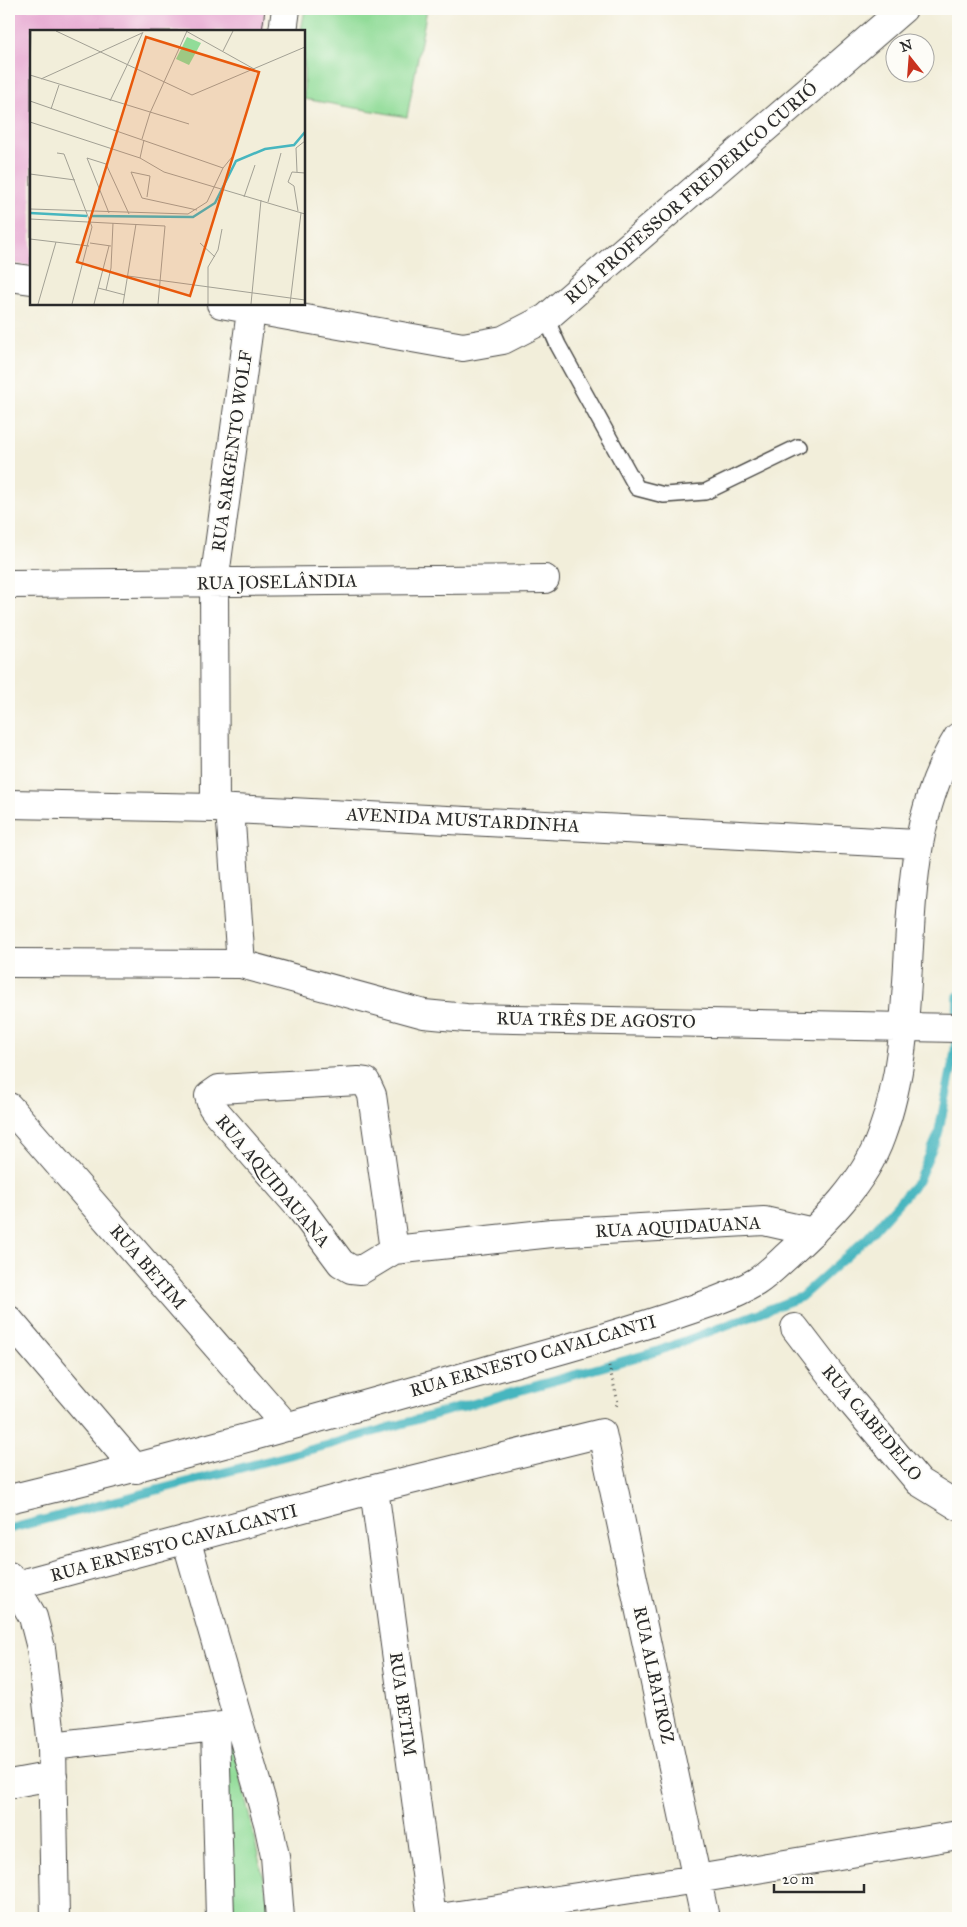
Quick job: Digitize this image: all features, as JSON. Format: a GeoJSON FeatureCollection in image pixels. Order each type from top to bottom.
{"type":"FeatureCollection","features":[{"type":"Feature","properties":{"kind":"street"},"geometry":{"type":"LineString","coordinates":[[283,30],[286,9]]}},
{"type":"Feature","properties":{"kind":"street","name":"RUA PROFESSOR FREDERICO CURIÓ"},"geometry":{"type":"LineString","coordinates":[[251,306],[463,347],[503,340],[546,318],[903,9]]}},
{"type":"Feature","properties":{"kind":"street"},"geometry":{"type":"LineString","coordinates":[[9,277],[30,280]]}},
{"type":"Feature","properties":{"kind":"street"},"geometry":{"type":"LineString","coordinates":[[236,305],[251,306]]}},
{"type":"Feature","properties":{"kind":"street","name":"RUA SARGENTO WOLF"},"geometry":{"type":"LineString","coordinates":[[241,964],[222,808],[214,583],[251,306]]}},
{"type":"Feature","properties":{"kind":"street","name":"RUA JOSELÂNDIA"},"geometry":{"type":"LineString","coordinates":[[9,584],[545,579]]}},
{"type":"Feature","properties":{"kind":"street","name":"RUA ERNESTO CAVALCANTI"},"geometry":{"type":"LineString","coordinates":[[9,1499],[136,1469],[603,1338],[710,1303],[756,1282],[813,1232],[856,1184],[877,1149],[891,1109],[914,1026],[917,844],[943,762],[958,737]]}},
{"type":"Feature","properties":{"kind":"street","name":"AVENIDA MUSTARDINHA"},"geometry":{"type":"LineString","coordinates":[[9,804],[222,808],[917,844]]}},
{"type":"Feature","properties":{"kind":"street","name":"RUA TRÊS DE AGOSTO"},"geometry":{"type":"LineString","coordinates":[[9,963],[241,964],[424,1014],[476,1018],[958,1028]]}},
{"type":"Feature","properties":{"kind":"street","name":"RUA AQUIDAUANA"},"geometry":{"type":"LineString","coordinates":[[394,1250],[372,1095],[366,1082],[219,1089],[209,1096],[217,1113],[300,1208],[341,1263],[351,1269],[361,1270],[394,1250],[552,1233],[764,1221],[813,1232]]}},
{"type":"Feature","properties":{"kind":"street","name":"RUA BETIM"},"geometry":{"type":"LineString","coordinates":[[9,1107],[287,1427]]}},
{"type":"Feature","properties":{"kind":"street"},"geometry":{"type":"LineString","coordinates":[[9,1320],[136,1469]]}},
{"type":"Feature","properties":{"kind":"street","name":"RUA CABEDELO"},"geometry":{"type":"LineString","coordinates":[[795,1328],[850,1400],[919,1482],[958,1506]]}},
{"type":"Feature","properties":{"kind":"street","name":"RUA ERNESTO CAVALCANTI"},"geometry":{"type":"LineString","coordinates":[[10,1581],[186,1539],[374,1489],[602,1433]]}},
{"type":"Feature","properties":{"kind":"street","name":"RUA ALBATROZ"},"geometry":{"type":"LineString","coordinates":[[602,1433],[705,1918]]}},
{"type":"Feature","properties":{"kind":"street","name":"RUA BETIM"},"geometry":{"type":"LineString","coordinates":[[374,1489],[432,1918]]}},
{"type":"Feature","properties":{"kind":"street"},"geometry":{"type":"LineString","coordinates":[[186,1539],[227,1726],[275,1856],[280,1918]]}},
{"type":"Feature","properties":{"kind":"street"},"geometry":{"type":"LineString","coordinates":[[10,1581],[33,1618],[41,1648],[52,1746],[55,1918]]}},
{"type":"Feature","properties":{"kind":"street"},"geometry":{"type":"LineString","coordinates":[[52,1746],[227,1726]]}},
{"type":"Feature","properties":{"kind":"street"},"geometry":{"type":"LineString","coordinates":[[220,1918],[227,1726]]}},
{"type":"Feature","properties":{"kind":"street"},"geometry":{"type":"LineString","coordinates":[[9,1784],[52,1776]]}},
{"type":"Feature","properties":{"kind":"street"},"geometry":{"type":"LineString","coordinates":[[439,1918],[697,1879],[958,1835]]}},
{"type":"Feature","properties":{"kind":"lane"},"geometry":{"type":"LineString","coordinates":[[546,318],[558,345],[637,488],[664,496],[704,492],[798,447]]}},
{"type":"Feature","properties":{"kind":"path"},"geometry":{"type":"LineString","coordinates":[[608,1360],[618,1402]]}},
{"type":"Feature","properties":{"kind":"green space"},"geometry":{"type":"Polygon","coordinates":[[[305,9],[427,9],[407,117],[305,99],[305,30],[301,30],[305,9]]]}},
{"type":"Feature","properties":{"kind":"green space"},"geometry":{"type":"Polygon","coordinates":[[[227,1715],[268,1900],[268,1918],[221,1918],[227,1715]]]}},
{"type":"Feature","properties":{"kind":"building"},"geometry":{"type":"Polygon","coordinates":[[[9,9],[265,9],[262,30],[30,30],[30,266],[9,263],[9,9]]]}},
{"type":"Feature","properties":{"kind":"waterway"},"geometry":{"type":"LineString","coordinates":[[9,1529],[328,1445],[658,1351],[801,1297],[868,1237],[918,1181],[938,1135],[955,1052],[958,996]]}}]}
